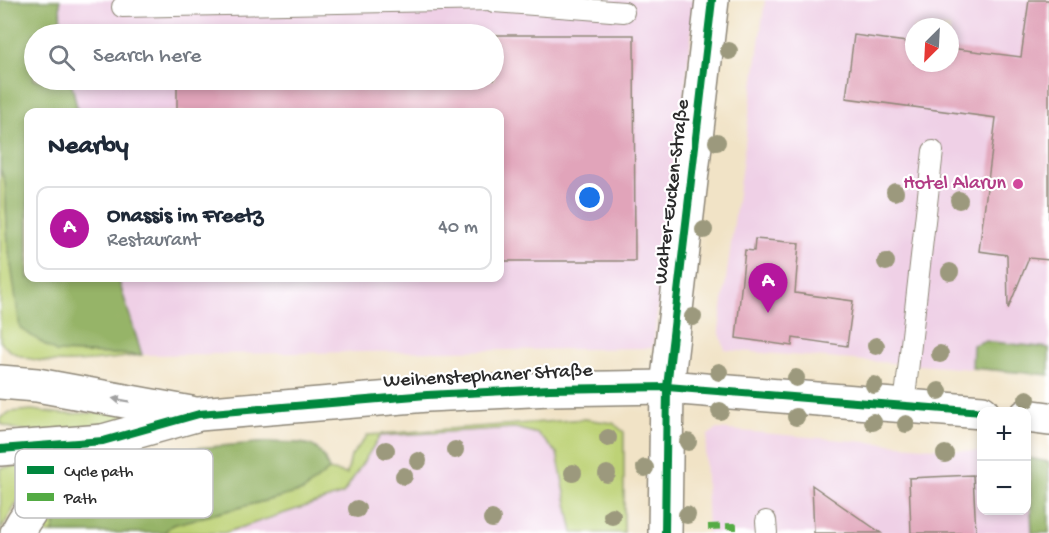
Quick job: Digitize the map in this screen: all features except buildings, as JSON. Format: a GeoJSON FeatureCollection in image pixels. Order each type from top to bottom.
{"type":"FeatureCollection","features":[{"type":"Feature","properties":{"kind":"street","name":"Walter-Eucken-Straße"},"geometry":{"type":"LineString","coordinates":[[665,533],[667,387],[712,0]]}},
{"type":"Feature","properties":{"kind":"street","name":"Weihenstephaner Straße"},"geometry":{"type":"LineString","coordinates":[[0,382],[37,385],[199,414]]}},
{"type":"Feature","properties":{"kind":"street","name":"Weihenstephaner Straße"},"geometry":{"type":"LineString","coordinates":[[0,448],[103,441],[199,414],[427,395],[667,387],[977,412]]}},
{"type":"Feature","properties":{"kind":"street"},"geometry":{"type":"LineString","coordinates":[[1031,416],[1049,418]]}},
{"type":"Feature","properties":{"kind":"street","name":"Weihenstephaner Straße"},"geometry":{"type":"LineString","coordinates":[[94,449],[103,441]]}},
{"type":"Feature","properties":{"kind":"street","name":"Weihenstephaner Straße"},"geometry":{"type":"LineString","coordinates":[[18,533],[25,518]]}},
{"type":"Feature","properties":{"kind":"lane"},"geometry":{"type":"LineString","coordinates":[[122,7],[494,1],[624,12]]}},
{"type":"Feature","properties":{"kind":"lane"},"geometry":{"type":"LineString","coordinates":[[904,406],[933,151]]}},
{"type":"Feature","properties":{"kind":"shaded area"},"geometry":{"type":"Polygon","coordinates":[[[60,0],[696,0],[653,348],[142,355],[119,282],[504,282],[504,108],[77,108],[73,90],[504,90],[504,24],[61,24],[60,0]]]}},
{"type":"Feature","properties":{"kind":"shaded area"},"geometry":{"type":"Polygon","coordinates":[[[765,0],[1049,0],[1049,375],[725,350],[719,330],[765,0]]]}},
{"type":"Feature","properties":{"kind":"shaded area"},"geometry":{"type":"Polygon","coordinates":[[[515,428],[538,434],[557,453],[573,533],[224,533],[343,494],[380,436],[515,428]]]}},
{"type":"Feature","properties":{"kind":"shaded area"},"geometry":{"type":"Polygon","coordinates":[[[717,429],[977,452],[977,515],[1031,515],[1031,508],[1032,533],[708,533],[705,454],[708,435],[717,429]]]}},
{"type":"Feature","properties":{"kind":"green space"},"geometry":{"type":"Polygon","coordinates":[[[0,0],[60,0],[61,24],[24,24],[24,90],[73,90],[77,108],[24,108],[24,282],[119,282],[142,355],[56,352],[20,328],[8,244],[5,183],[0,168],[0,0]]]}},
{"type":"Feature","properties":{"kind":"green space"},"geometry":{"type":"Polygon","coordinates":[[[0,168],[5,183],[8,244],[21,328],[56,352],[142,355],[88,361],[46,361],[27,358],[12,352],[0,341],[0,168]]]}},
{"type":"Feature","properties":{"kind":"green space"},"geometry":{"type":"Polygon","coordinates":[[[984,341],[1049,348],[1049,375],[972,368],[973,345],[984,341]]]}},
{"type":"Feature","properties":{"kind":"green space"},"geometry":{"type":"Polygon","coordinates":[[[32,410],[63,414],[123,412],[124,422],[43,432],[12,428],[0,423],[0,418],[10,412],[32,410]]]}},
{"type":"Feature","properties":{"kind":"green space"},"geometry":{"type":"Polygon","coordinates":[[[585,419],[613,423],[624,432],[624,533],[573,533],[557,453],[538,434],[515,428],[380,436],[343,494],[224,533],[163,533],[172,525],[199,518],[213,518],[213,514],[303,491],[329,470],[347,474],[351,456],[368,435],[585,419]]]}},
{"type":"Feature","properties":{"kind":"green space"},"geometry":{"type":"Polygon","coordinates":[[[269,442],[307,444],[320,452],[329,470],[303,491],[213,514],[213,449],[184,449],[269,442]]]}},
{"type":"Feature","properties":{"kind":"green space"},"geometry":{"type":"Polygon","coordinates":[[[1031,458],[1049,462],[1049,533],[1032,533],[1031,458]]]}},
{"type":"Feature","properties":{"kind":"green space"},"geometry":{"type":"Polygon","coordinates":[[[15,466],[15,506],[1,530],[0,468],[15,466]]]}},
{"type":"Feature","properties":{"kind":"green space"},"geometry":{"type":"Polygon","coordinates":[[[45,518],[56,518],[53,533],[34,533],[45,518]]]}},
{"type":"Feature","properties":{"kind":"green space"},"geometry":{"type":"Polygon","coordinates":[[[56,518],[199,518],[172,525],[163,533],[53,533],[56,518]]]}},
{"type":"Feature","properties":{"kind":"marked path"},"geometry":{"type":"LineString","coordinates":[[708,527],[734,526],[734,533]]}},
{"type":"Feature","properties":{"kind":"cycle path"},"geometry":{"type":"LineString","coordinates":[[665,533],[667,387],[712,0]]}},
{"type":"Feature","properties":{"kind":"cycle path"},"geometry":{"type":"LineString","coordinates":[[0,449],[103,441],[199,414],[427,395],[550,389],[667,387],[977,412]]}},
{"type":"Feature","properties":{"kind":"place","name":"Hotel Alarun"},"geometry":{"type":"Point","coordinates":[1018,184]}},
{"type":"Feature","properties":{"kind":"place","name":"Onassis im Freetz"},"geometry":{"type":"Point","coordinates":[768,313]}}]}
